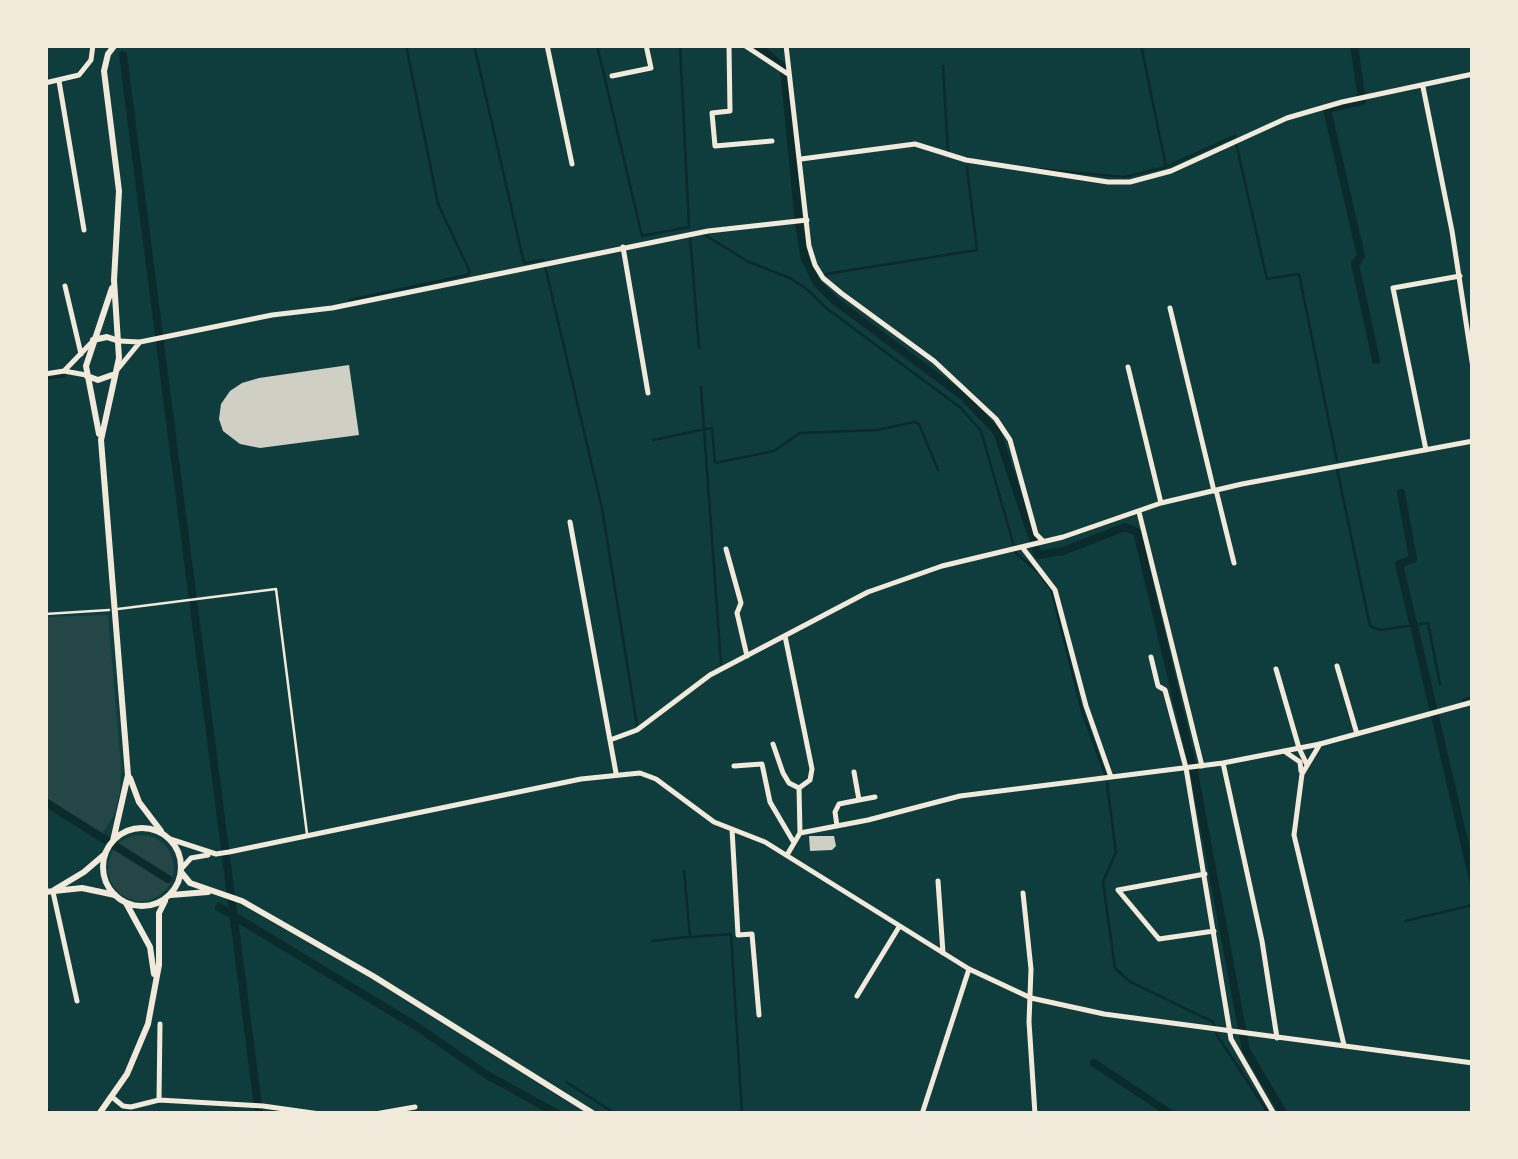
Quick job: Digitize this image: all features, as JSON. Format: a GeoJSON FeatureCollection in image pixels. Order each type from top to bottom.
{"type":"FeatureCollection","features":[{"type":"Feature","properties":{"kind":"main road"},"geometry":{"type":"LineString","coordinates":[[101,440],[119,340],[114,280],[119,191],[104,72],[108,54],[115,45]]}},
{"type":"Feature","properties":{"kind":"main road"},"geometry":{"type":"LineString","coordinates":[[114,280],[93,340],[86,375],[101,440],[128,774],[138,802],[179,853],[181,870],[190,883],[242,902],[373,976],[594,1114]]}},
{"type":"Feature","properties":{"kind":"main road"},"geometry":{"type":"LineString","coordinates":[[93,340],[119,340]]}},
{"type":"Feature","properties":{"kind":"main road"},"geometry":{"type":"LineString","coordinates":[[86,375],[104,380],[114,374]]}},
{"type":"Feature","properties":{"kind":"main road"},"geometry":{"type":"LineString","coordinates":[[116,896],[103,872],[128,774]]}},
{"type":"Feature","properties":{"kind":"main road"},"geometry":{"type":"LineString","coordinates":[[49,891],[84,872],[110,846],[138,828],[168,837]]}},
{"type":"Feature","properties":{"kind":"main road"},"geometry":{"type":"LineString","coordinates":[[99,1114],[127,1074],[144,1035],[159,965],[158,924],[181,870]]}},
{"type":"Feature","properties":{"kind":"main road"},"geometry":{"type":"LineString","coordinates":[[49,891],[82,888],[146,906],[168,897],[216,892]]}},
{"type":"Feature","properties":{"kind":"main road"},"geometry":{"type":"LineString","coordinates":[[125,902],[150,946],[155,983]]}},
{"type":"Feature","properties":{"kind":"street"},"geometry":{"type":"LineString","coordinates":[[45,83],[79,75],[92,60],[93,45]]}},
{"type":"Feature","properties":{"kind":"street"},"geometry":{"type":"LineString","coordinates":[[546,45],[572,164]]}},
{"type":"Feature","properties":{"kind":"street"},"geometry":{"type":"LineString","coordinates":[[612,76],[651,68],[646,45]]}},
{"type":"Feature","properties":{"kind":"street"},"geometry":{"type":"LineString","coordinates":[[729,45],[730,111],[712,113],[715,146],[772,141]]}},
{"type":"Feature","properties":{"kind":"street"},"geometry":{"type":"LineString","coordinates":[[744,45],[788,74]]}},
{"type":"Feature","properties":{"kind":"street"},"geometry":{"type":"LineString","coordinates":[[786,45],[808,246],[823,278],[934,360],[996,418],[1010,440],[1036,534],[1026,546]]}},
{"type":"Feature","properties":{"kind":"street"},"geometry":{"type":"LineString","coordinates":[[801,159],[915,144],[966,160],[1130,182],[1172,172],[1287,118],[1473,74]]}},
{"type":"Feature","properties":{"kind":"street"},"geometry":{"type":"LineString","coordinates":[[59,81],[84,230]]}},
{"type":"Feature","properties":{"kind":"street"},"geometry":{"type":"LineString","coordinates":[[1423,87],[1460,276],[1473,368]]}},
{"type":"Feature","properties":{"kind":"street"},"geometry":{"type":"LineString","coordinates":[[119,340],[140,342],[272,315],[332,308],[708,231],[806,220]]}},
{"type":"Feature","properties":{"kind":"street"},"geometry":{"type":"LineString","coordinates":[[623,247],[648,393]]}},
{"type":"Feature","properties":{"kind":"street"},"geometry":{"type":"LineString","coordinates":[[1426,450],[1393,288],[1460,276]]}},
{"type":"Feature","properties":{"kind":"street"},"geometry":{"type":"LineString","coordinates":[[65,286],[81,354]]}},
{"type":"Feature","properties":{"kind":"street"},"geometry":{"type":"LineString","coordinates":[[1170,308],[1234,563]]}},
{"type":"Feature","properties":{"kind":"street"},"geometry":{"type":"LineString","coordinates":[[64,371],[93,340]]}},
{"type":"Feature","properties":{"kind":"street"},"geometry":{"type":"LineString","coordinates":[[114,374],[140,342]]}},
{"type":"Feature","properties":{"kind":"street"},"geometry":{"type":"LineString","coordinates":[[1128,367],[1162,503]]}},
{"type":"Feature","properties":{"kind":"street"},"geometry":{"type":"LineString","coordinates":[[45,374],[64,371],[86,375]]}},
{"type":"Feature","properties":{"kind":"street"},"geometry":{"type":"LineString","coordinates":[[610,740],[637,730],[710,674],[868,592],[942,566],[1026,546],[1162,503],[1473,441]]}},
{"type":"Feature","properties":{"kind":"street"},"geometry":{"type":"LineString","coordinates":[[1139,512],[1202,766]]}},
{"type":"Feature","properties":{"kind":"street"},"geometry":{"type":"LineString","coordinates":[[570,522],[616,773]]}},
{"type":"Feature","properties":{"kind":"street"},"geometry":{"type":"LineString","coordinates":[[1026,546],[1055,590],[1086,706],[1111,778]]}},
{"type":"Feature","properties":{"kind":"street"},"geometry":{"type":"LineString","coordinates":[[726,550],[740,603],[737,613],[747,656]]}},
{"type":"Feature","properties":{"kind":"street"},"geometry":{"type":"LineString","coordinates":[[784,636],[812,770],[810,780],[799,788]]}},
{"type":"Feature","properties":{"kind":"street"},"geometry":{"type":"LineString","coordinates":[[1151,657],[1158,686],[1165,690],[1187,768],[1232,1032],[1274,1114]]}},
{"type":"Feature","properties":{"kind":"street"},"geometry":{"type":"LineString","coordinates":[[1337,666],[1357,734]]}},
{"type":"Feature","properties":{"kind":"street"},"geometry":{"type":"LineString","coordinates":[[1276,669],[1307,764]]}},
{"type":"Feature","properties":{"kind":"street"},"geometry":{"type":"LineString","coordinates":[[800,832],[960,796],[1223,764],[1320,744],[1473,702]]}},
{"type":"Feature","properties":{"kind":"street"},"geometry":{"type":"LineString","coordinates":[[773,744],[783,773],[799,788]]}},
{"type":"Feature","properties":{"kind":"street"},"geometry":{"type":"LineString","coordinates":[[1302,774],[1320,744]]}},
{"type":"Feature","properties":{"kind":"street"},"geometry":{"type":"LineString","coordinates":[[1284,751],[1300,762],[1294,834],[1344,1045]]}},
{"type":"Feature","properties":{"kind":"street"},"geometry":{"type":"LineString","coordinates":[[734,766],[762,764],[770,802],[793,842]]}},
{"type":"Feature","properties":{"kind":"street"},"geometry":{"type":"LineString","coordinates":[[1223,764],[1262,941],[1277,1038]]}},
{"type":"Feature","properties":{"kind":"street"},"geometry":{"type":"LineString","coordinates":[[854,772],[859,800]]}},
{"type":"Feature","properties":{"kind":"street"},"geometry":{"type":"LineString","coordinates":[[181,870],[190,858],[616,773],[640,773],[656,779],[714,822],[786,854],[898,927],[970,969],[1031,998],[1091,1012],[1473,1063]]}},
{"type":"Feature","properties":{"kind":"street"},"geometry":{"type":"LineString","coordinates":[[786,854],[800,832],[799,788]]}},
{"type":"Feature","properties":{"kind":"street"},"geometry":{"type":"LineString","coordinates":[[837,826],[835,812],[839,804],[875,797]]}},
{"type":"Feature","properties":{"kind":"street"},"geometry":{"type":"LineString","coordinates":[[732,829],[738,935],[752,934],[759,1015]]}},
{"type":"Feature","properties":{"kind":"street"},"geometry":{"type":"LineString","coordinates":[[168,837],[216,854]]}},
{"type":"Feature","properties":{"kind":"street"},"geometry":{"type":"LineString","coordinates":[[1205,874],[1118,890],[1158,940],[1214,931]]}},
{"type":"Feature","properties":{"kind":"street"},"geometry":{"type":"LineString","coordinates":[[938,881],[944,954]]}},
{"type":"Feature","properties":{"kind":"street"},"geometry":{"type":"LineString","coordinates":[[49,891],[78,1001]]}},
{"type":"Feature","properties":{"kind":"street"},"geometry":{"type":"LineString","coordinates":[[1023,893],[1036,1114]]}},
{"type":"Feature","properties":{"kind":"street"},"geometry":{"type":"LineString","coordinates":[[858,996],[898,927]]}},
{"type":"Feature","properties":{"kind":"street"},"geometry":{"type":"LineString","coordinates":[[922,1114],[970,969]]}},
{"type":"Feature","properties":{"kind":"street"},"geometry":{"type":"LineString","coordinates":[[159,1100],[160,1024]]}},
{"type":"Feature","properties":{"kind":"street"},"geometry":{"type":"LineString","coordinates":[[112,1097],[132,1107],[159,1100],[320,1114]]}},
{"type":"Feature","properties":{"kind":"street"},"geometry":{"type":"LineString","coordinates":[[375,1114],[414,1106]]}},
{"type":"Feature","properties":{"kind":"lane"},"geometry":{"type":"LineString","coordinates":[[115,610],[276,589],[307,836]]}},
{"type":"Feature","properties":{"kind":"path"},"geometry":{"type":"LineString","coordinates":[[45,614],[115,610]]}},
{"type":"Feature","properties":{"kind":"shaded area"},"geometry":{"type":"Polygon","coordinates":[[[108,615],[121,766],[114,815],[102,834],[45,797],[45,617],[108,615]]]}},
{"type":"Feature","properties":{"kind":"shaded area"},"geometry":{"type":"Polygon","coordinates":[[[141,835],[154,837],[164,845],[172,855],[172,881],[164,891],[154,899],[141,901],[128,899],[118,891],[110,881],[108,868],[110,855],[118,845],[128,837],[141,835]]]}},
{"type":"Feature","properties":{"kind":"building"},"geometry":{"type":"Polygon","coordinates":[[[349,365],[359,435],[260,448],[240,444],[223,431],[219,419],[221,404],[242,383],[349,365]]]}},
{"type":"Feature","properties":{"kind":"building"},"geometry":{"type":"Polygon","coordinates":[[[809,836],[834,836],[836,846],[832,850],[810,851],[809,836]]]}},
{"type":"Feature","properties":{"kind":"waterway"},"geometry":{"type":"LineString","coordinates":[[350,300],[470,272],[438,204],[406,45]]}},
{"type":"Feature","properties":{"kind":"waterway"},"geometry":{"type":"LineString","coordinates":[[474,45],[524,263],[543,260]]}},
{"type":"Feature","properties":{"kind":"waterway"},"geometry":{"type":"LineString","coordinates":[[597,45],[642,236],[689,227],[680,45]]}},
{"type":"Feature","properties":{"kind":"waterway"},"geometry":{"type":"LineString","coordinates":[[757,45],[784,68],[799,224],[805,259],[817,283],[834,300],[964,397],[997,432],[1038,555],[1063,551],[1125,527],[1137,532],[1194,772],[1246,1050],[1284,1114]]}},
{"type":"Feature","properties":{"kind":"waterway"},"geometry":{"type":"LineString","coordinates":[[1141,45],[1166,167],[1235,136]]}},
{"type":"Feature","properties":{"kind":"waterway"},"geometry":{"type":"LineString","coordinates":[[1354,45],[1362,101],[1327,109],[1361,256],[1355,264],[1376,360]]}},
{"type":"Feature","properties":{"kind":"waterway"},"geometry":{"type":"LineString","coordinates":[[123,55],[259,1114]]}},
{"type":"Feature","properties":{"kind":"waterway"},"geometry":{"type":"LineString","coordinates":[[943,66],[948,152]]}},
{"type":"Feature","properties":{"kind":"waterway"},"geometry":{"type":"LineString","coordinates":[[1236,143],[1267,279],[1299,274],[1337,461]]}},
{"type":"Feature","properties":{"kind":"waterway"},"geometry":{"type":"LineString","coordinates":[[826,274],[977,250],[967,167]]}},
{"type":"Feature","properties":{"kind":"waterway"},"geometry":{"type":"LineString","coordinates":[[1039,169],[1124,177],[1166,167]]}},
{"type":"Feature","properties":{"kind":"waterway"},"geometry":{"type":"LineString","coordinates":[[703,234],[809,291],[826,308],[961,408],[981,431],[1016,553],[1051,589],[1082,711],[1105,774]]}},
{"type":"Feature","properties":{"kind":"waterway"},"geometry":{"type":"LineString","coordinates":[[690,237],[699,348]]}},
{"type":"Feature","properties":{"kind":"waterway"},"geometry":{"type":"LineString","coordinates":[[545,266],[602,508],[637,725]]}},
{"type":"Feature","properties":{"kind":"waterway"},"geometry":{"type":"LineString","coordinates":[[45,379],[64,376]]}},
{"type":"Feature","properties":{"kind":"waterway"},"geometry":{"type":"LineString","coordinates":[[701,387],[721,664]]}},
{"type":"Feature","properties":{"kind":"waterway"},"geometry":{"type":"LineString","coordinates":[[705,429],[712,428],[715,463],[774,451],[800,433],[877,430],[914,422],[919,424],[938,470]]}},
{"type":"Feature","properties":{"kind":"waterway"},"geometry":{"type":"LineString","coordinates":[[653,440],[701,430]]}},
{"type":"Feature","properties":{"kind":"waterway"},"geometry":{"type":"LineString","coordinates":[[1337,469],[1370,626],[1380,630],[1428,623],[1440,684]]}},
{"type":"Feature","properties":{"kind":"waterway"},"geometry":{"type":"LineString","coordinates":[[1401,493],[1413,559],[1399,564],[1413,623]]}},
{"type":"Feature","properties":{"kind":"waterway"},"geometry":{"type":"LineString","coordinates":[[1414,626],[1473,880]]}},
{"type":"Feature","properties":{"kind":"waterway"},"geometry":{"type":"LineString","coordinates":[[1463,700],[1473,697]]}},
{"type":"Feature","properties":{"kind":"waterway"},"geometry":{"type":"LineString","coordinates":[[1107,784],[1116,852],[1103,882],[1115,968],[1129,981],[1213,1022],[1217,1035],[1269,1114]]}},
{"type":"Feature","properties":{"kind":"waterway"},"geometry":{"type":"LineString","coordinates":[[45,802],[168,879]]}},
{"type":"Feature","properties":{"kind":"waterway"},"geometry":{"type":"LineString","coordinates":[[684,871],[690,937],[731,934],[742,1114]]}},
{"type":"Feature","properties":{"kind":"waterway"},"geometry":{"type":"LineString","coordinates":[[1405,921],[1473,905]]}},
{"type":"Feature","properties":{"kind":"waterway"},"geometry":{"type":"LineString","coordinates":[[219,907],[419,1028],[487,1075],[558,1114]]}},
{"type":"Feature","properties":{"kind":"waterway"},"geometry":{"type":"LineString","coordinates":[[652,941],[688,937]]}},
{"type":"Feature","properties":{"kind":"waterway"},"geometry":{"type":"LineString","coordinates":[[1094,1063],[1171,1114]]}},
{"type":"Feature","properties":{"kind":"waterway"},"geometry":{"type":"LineString","coordinates":[[566,1082],[616,1114]]}},
{"type":"Feature","properties":{"kind":"waterway"},"geometry":{"type":"LineString","coordinates":[[45,1107],[53,1114]]}}]}
